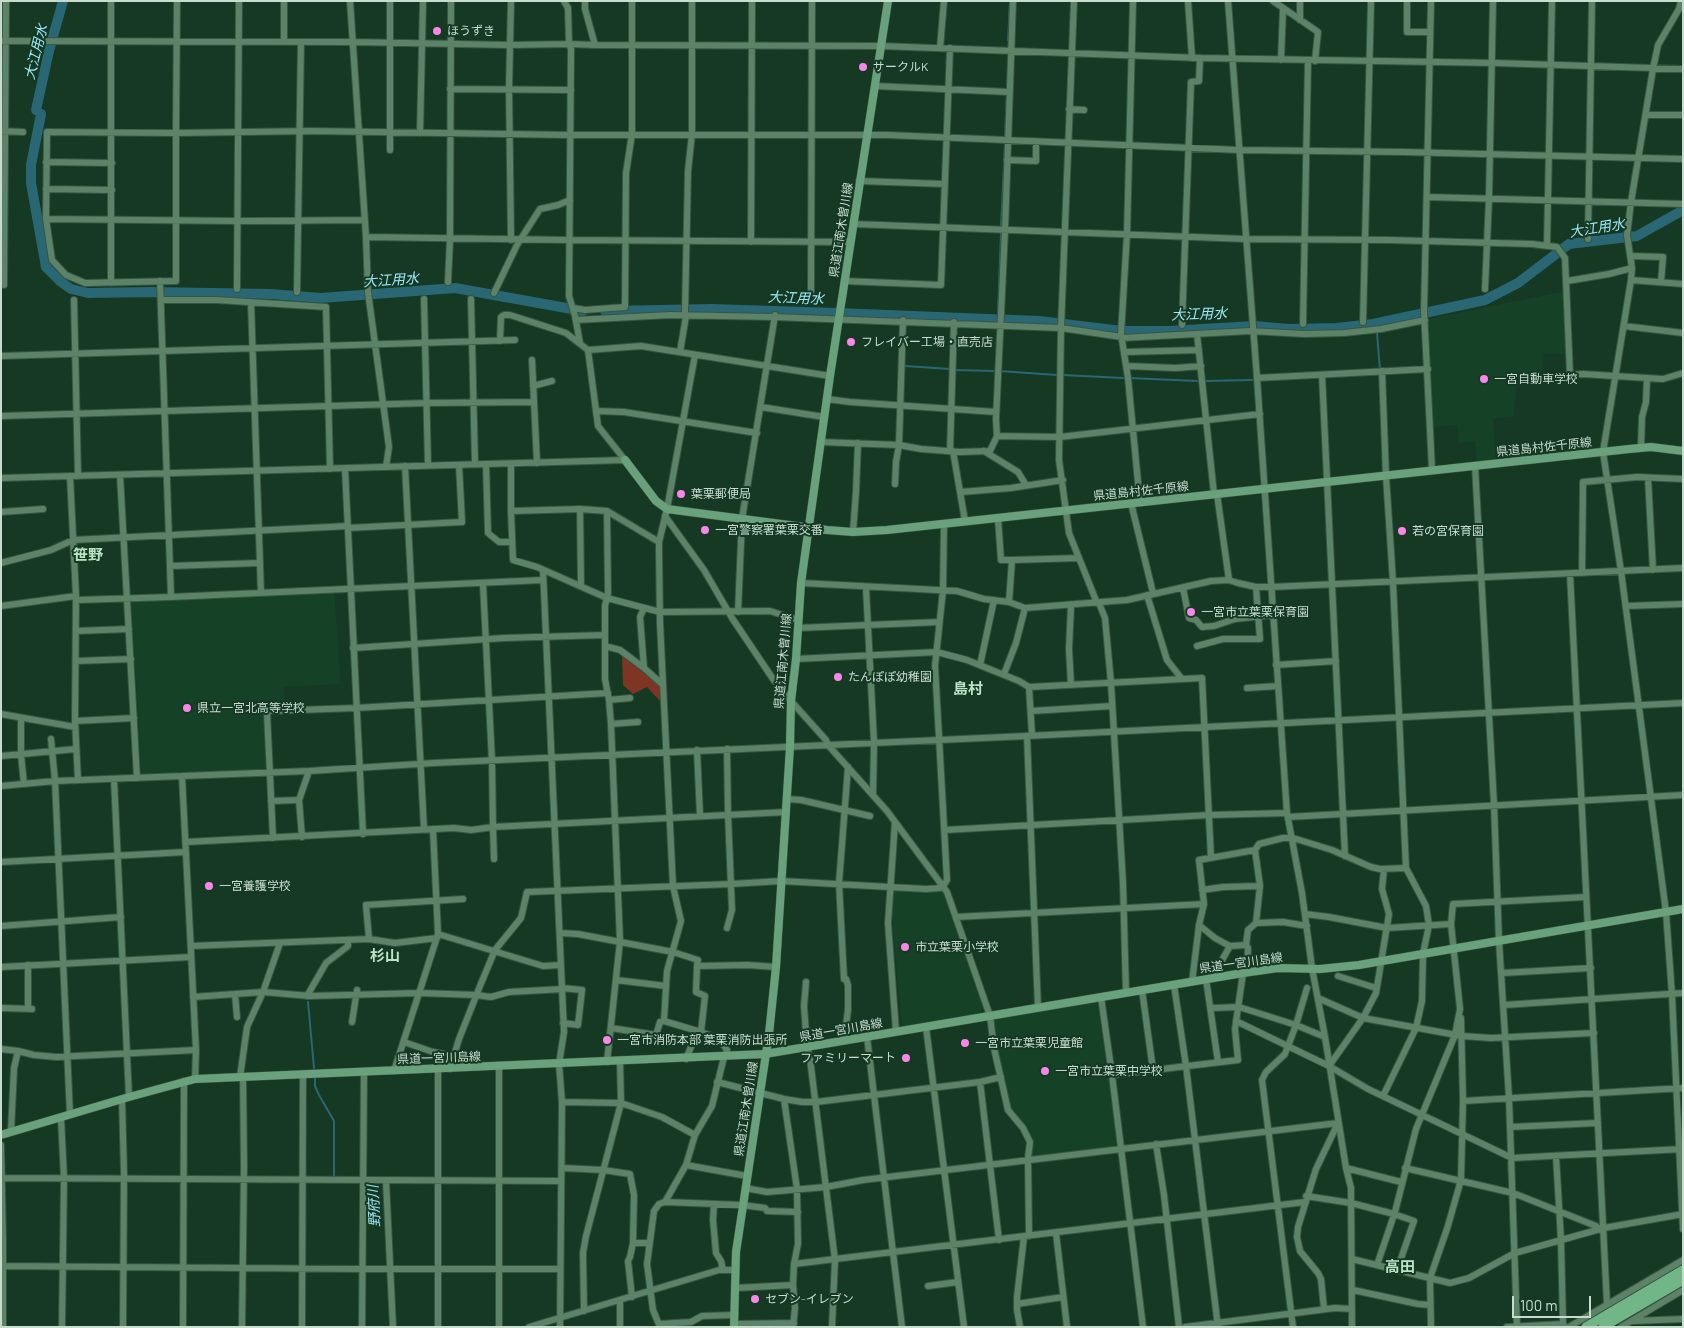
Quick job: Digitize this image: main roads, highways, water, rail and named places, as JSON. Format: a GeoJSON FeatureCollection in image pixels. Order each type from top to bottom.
{"type":"FeatureCollection","features":[{"type":"Feature","properties":{"kind":"highway"},"geometry":{"type":"LineString","coordinates":[[1586,1327],[1683,1270]]}},
{"type":"Feature","properties":{"kind":"highway"},"geometry":{"type":"LineString","coordinates":[[1603,1327],[1683,1280]]}},
{"type":"Feature","properties":{"kind":"main road","name":"県道江南木曽川線"},"geometry":{"type":"LineString","coordinates":[[734,1322],[736,1252],[760,1094],[776,967],[790,747],[790,701],[796,659],[801,583],[838,320],[888,1]]}},
{"type":"Feature","properties":{"kind":"main road","name":"県道島村佐千原線"},"geometry":{"type":"LineString","coordinates":[[625,460],[666,512],[853,532],[944,524],[1641,448],[1683,450]]}},
{"type":"Feature","properties":{"kind":"main road","name":"県道一宮川島線"},"geometry":{"type":"LineString","coordinates":[[1,1135],[195,1079],[765,1054],[1245,973],[1278,968],[1338,968],[1683,909]]}},
{"type":"Feature","properties":{"kind":"waterway","name":"大江用水"},"geometry":{"type":"LineString","coordinates":[[36,110],[49,51],[63,1]]}},
{"type":"Feature","properties":{"kind":"waterway"},"geometry":{"type":"LineString","coordinates":[[1008,40],[1010,1]]}},
{"type":"Feature","properties":{"kind":"waterway"},"geometry":{"type":"LineString","coordinates":[[1007,80],[1007,90]]}},
{"type":"Feature","properties":{"kind":"waterway"},"geometry":{"type":"LineString","coordinates":[[1005,138],[1007,95]]}},
{"type":"Feature","properties":{"kind":"waterway","name":"大江用水"},"geometry":{"type":"LineString","coordinates":[[41,114],[31,165],[31,183],[46,267],[71,289],[88,293],[270,294],[321,298],[455,288],[583,311]]}},
{"type":"Feature","properties":{"kind":"waterway"},"geometry":{"type":"LineString","coordinates":[[1001,227],[1005,144]]}},
{"type":"Feature","properties":{"kind":"waterway","name":"大江用水"},"geometry":{"type":"LineString","coordinates":[[605,311],[711,309],[837,313],[1039,321],[1122,331],[1168,331],[1255,326],[1288,329],[1336,328],[1373,324],[1485,300],[1518,283],[1569,244],[1637,236],[1683,210]]}},
{"type":"Feature","properties":{"kind":"waterway"},"geometry":{"type":"LineString","coordinates":[[998,312],[1001,233]]}},
{"type":"Feature","properties":{"kind":"waterway"},"geometry":{"type":"LineString","coordinates":[[1377,333],[1380,370]]}},
{"type":"Feature","properties":{"kind":"waterway"},"geometry":{"type":"LineString","coordinates":[[905,366],[950,369]]}},
{"type":"Feature","properties":{"kind":"waterway"},"geometry":{"type":"LineString","coordinates":[[955,370],[994,371]]}},
{"type":"Feature","properties":{"kind":"waterway"},"geometry":{"type":"LineString","coordinates":[[999,371],[1057,375]]}},
{"type":"Feature","properties":{"kind":"waterway"},"geometry":{"type":"LineString","coordinates":[[1062,375],[1123,378]]}},
{"type":"Feature","properties":{"kind":"waterway"},"geometry":{"type":"LineString","coordinates":[[1129,378],[1197,381]]}},
{"type":"Feature","properties":{"kind":"waterway"},"geometry":{"type":"LineString","coordinates":[[1204,381],[1252,380]]}},
{"type":"Feature","properties":{"kind":"waterway","name":"野府川"},"geometry":{"type":"LineString","coordinates":[[308,1002],[314,1068]]}},
{"type":"Feature","properties":{"kind":"waterway","name":"野府川"},"geometry":{"type":"LineString","coordinates":[[315,1078],[315,1086],[334,1121],[334,1178]]}},
{"type":"Feature","properties":{"kind":"place","name":"ほうずき"},"geometry":{"type":"Point","coordinates":[437,31]}},
{"type":"Feature","properties":{"kind":"place","name":"サークルK"},"geometry":{"type":"Point","coordinates":[863,67]}},
{"type":"Feature","properties":{"kind":"place","name":"フレイバー工場・直売店"},"geometry":{"type":"Point","coordinates":[851,342]}},
{"type":"Feature","properties":{"kind":"place","name":"一宮自動車学校"},"geometry":{"type":"Point","coordinates":[1484,379]}},
{"type":"Feature","properties":{"kind":"place","name":"葉栗郵便局"},"geometry":{"type":"Point","coordinates":[681,494]}},
{"type":"Feature","properties":{"kind":"place","name":"一宮警察署葉栗交番"},"geometry":{"type":"Point","coordinates":[705,530]}},
{"type":"Feature","properties":{"kind":"place","name":"若の宮保育園"},"geometry":{"type":"Point","coordinates":[1402,531]}},
{"type":"Feature","properties":{"kind":"place","name":"一宮市立葉栗保育園"},"geometry":{"type":"Point","coordinates":[1191,612]}},
{"type":"Feature","properties":{"kind":"place","name":"たんぽぽ幼稚園"},"geometry":{"type":"Point","coordinates":[838,677]}},
{"type":"Feature","properties":{"kind":"place","name":"県立一宮北高等学校"},"geometry":{"type":"Point","coordinates":[187,708]}},
{"type":"Feature","properties":{"kind":"place","name":"一宮養護学校"},"geometry":{"type":"Point","coordinates":[209,886]}},
{"type":"Feature","properties":{"kind":"place","name":"市立葉栗小学校"},"geometry":{"type":"Point","coordinates":[905,947]}},
{"type":"Feature","properties":{"kind":"place","name":"一宮市消防本部 葉栗消防出張所"},"geometry":{"type":"Point","coordinates":[607,1040]}},
{"type":"Feature","properties":{"kind":"place","name":"一宮市立葉栗児童館"},"geometry":{"type":"Point","coordinates":[965,1043]}},
{"type":"Feature","properties":{"kind":"place","name":"ファミリーマート"},"geometry":{"type":"Point","coordinates":[906,1058]}},
{"type":"Feature","properties":{"kind":"place","name":"一宮市立葉栗中学校"},"geometry":{"type":"Point","coordinates":[1045,1071]}},
{"type":"Feature","properties":{"kind":"place","name":"セブン-イレブン"},"geometry":{"type":"Point","coordinates":[755,1299]}},
{"type":"Feature","properties":{"kind":"district","name":"笹野"},"geometry":{"type":"Point","coordinates":[88,555]}},
{"type":"Feature","properties":{"kind":"district","name":"島村"},"geometry":{"type":"Point","coordinates":[968,689]}},
{"type":"Feature","properties":{"kind":"district","name":"杉山"},"geometry":{"type":"Point","coordinates":[385,956]}},
{"type":"Feature","properties":{"kind":"district","name":"高田"},"geometry":{"type":"Point","coordinates":[1400,1267]}}]}
